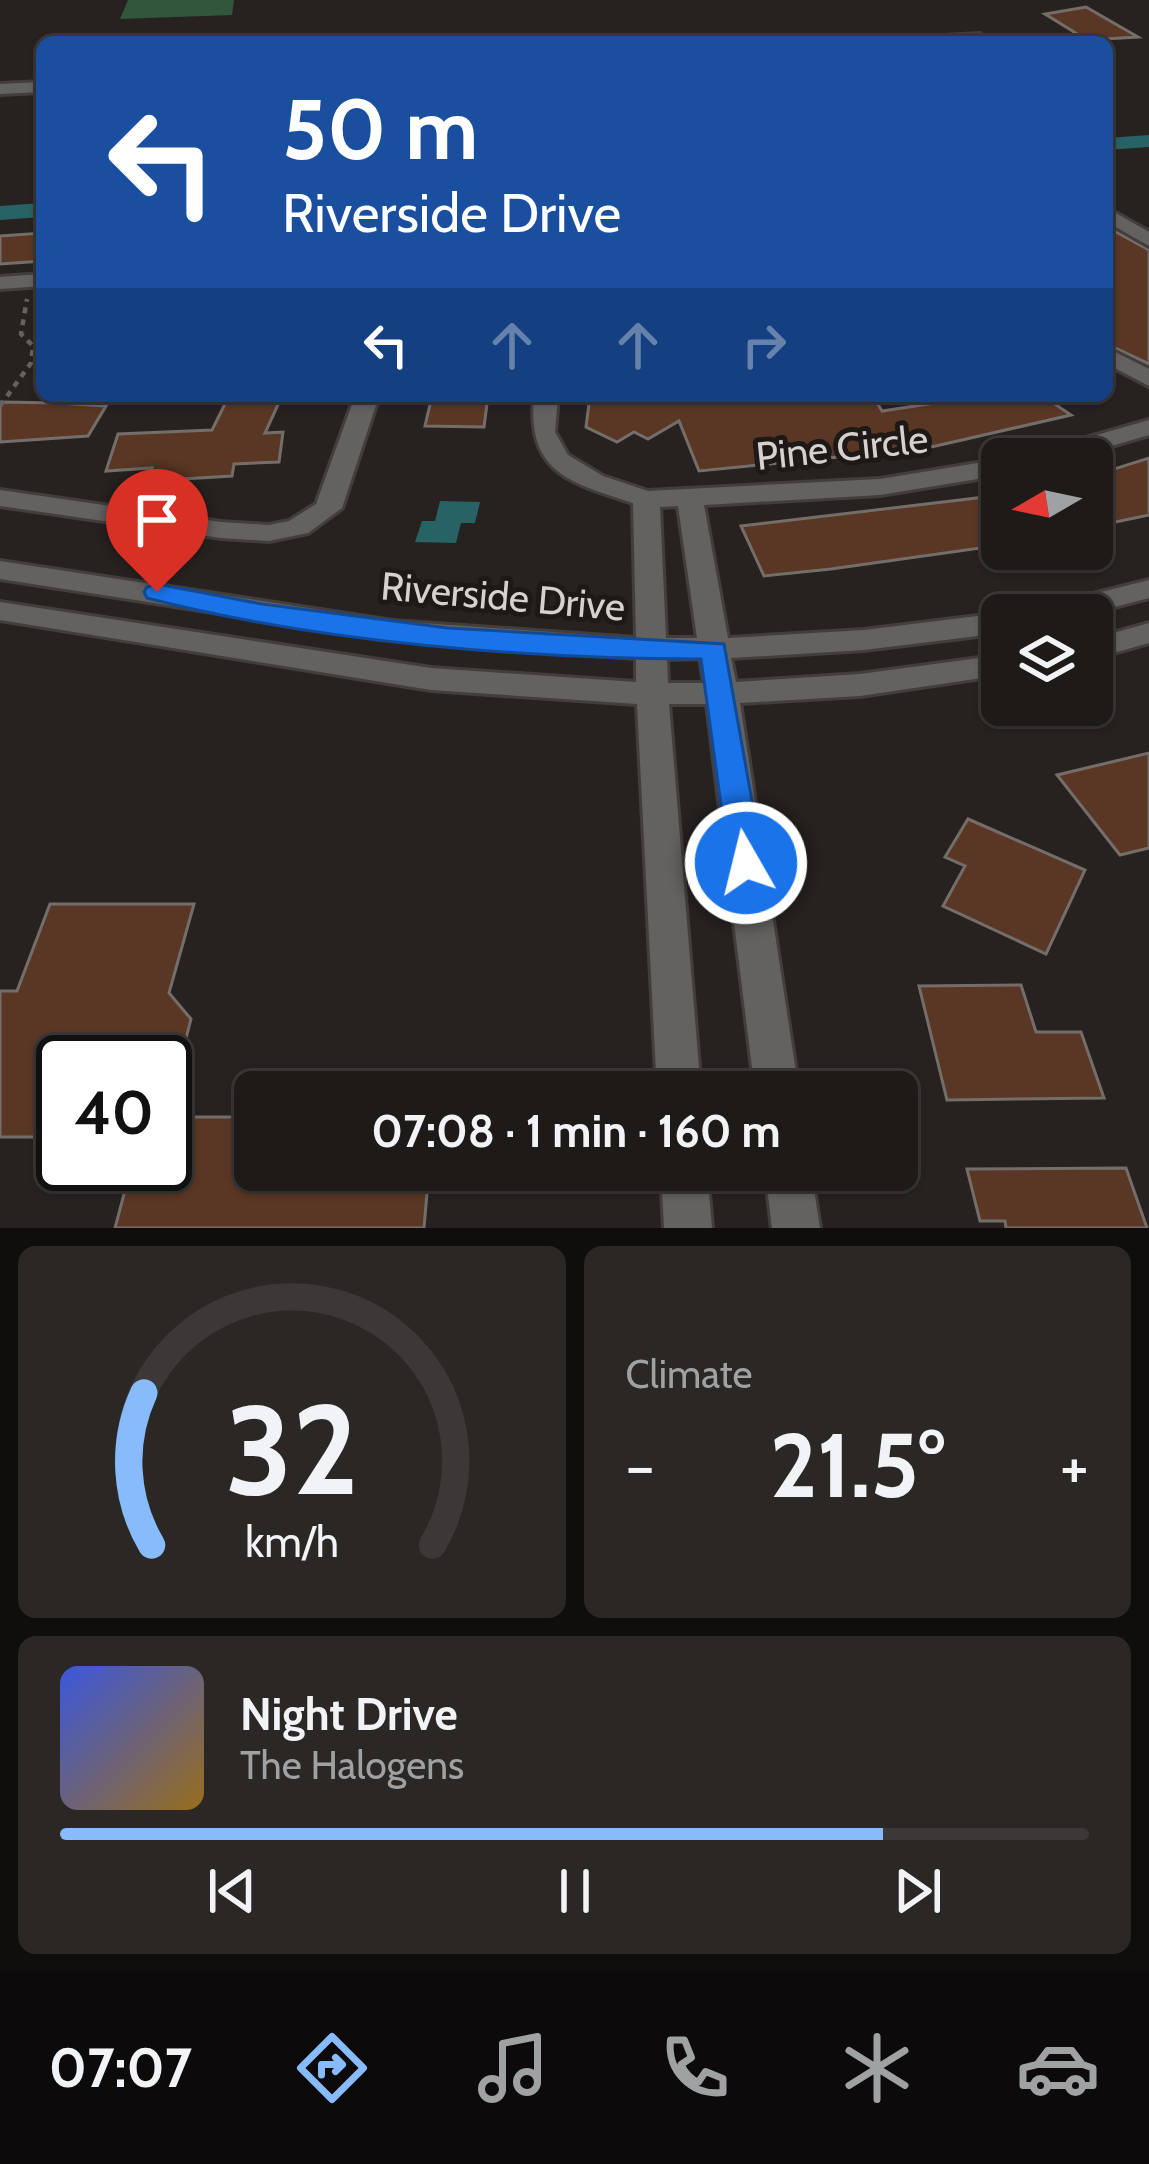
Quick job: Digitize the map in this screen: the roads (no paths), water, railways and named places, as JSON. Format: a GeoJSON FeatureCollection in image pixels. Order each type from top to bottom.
{"type":"FeatureCollection","features":[{"type":"Feature","properties":{"kind":"street"},"geometry":{"type":"LineString","coordinates":[[0,89],[36,87]]}},
{"type":"Feature","properties":{"kind":"street"},"geometry":{"type":"LineString","coordinates":[[1113,218],[1149,240]]}},
{"type":"Feature","properties":{"kind":"street"},"geometry":{"type":"LineString","coordinates":[[0,284],[36,281]]}},
{"type":"Feature","properties":{"kind":"street"},"geometry":{"type":"LineString","coordinates":[[1113,358],[1149,379]]}},
{"type":"Feature","properties":{"kind":"street"},"geometry":{"type":"LineString","coordinates":[[0,498],[221,530],[269,532],[298,527],[328,508],[365,402]]}},
{"type":"Feature","properties":{"kind":"street","name":"Pine Circle"},"geometry":{"type":"LineString","coordinates":[[546,402],[543,432],[558,460],[595,482],[646,499],[880,487],[981,470]]}},
{"type":"Feature","properties":{"kind":"street"},"geometry":{"type":"LineString","coordinates":[[1111,438],[1149,427]]}},
{"type":"Feature","properties":{"kind":"street"},"geometry":{"type":"LineString","coordinates":[[646,499],[653,695],[678,1071]]}},
{"type":"Feature","properties":{"kind":"street"},"geometry":{"type":"LineString","coordinates":[[690,500],[774,1071]]}},
{"type":"Feature","properties":{"kind":"street","name":"Riverside Drive"},"geometry":{"type":"LineString","coordinates":[[0,570],[448,637],[652,651],[815,646],[981,625]]}},
{"type":"Feature","properties":{"kind":"street"},"geometry":{"type":"LineString","coordinates":[[1113,598],[1149,589]]}},
{"type":"Feature","properties":{"kind":"street"},"geometry":{"type":"LineString","coordinates":[[0,611],[431,679],[653,695],[721,695],[934,678],[981,669]]}},
{"type":"Feature","properties":{"kind":"street"},"geometry":{"type":"LineString","coordinates":[[1113,643],[1149,633]]}},
{"type":"Feature","properties":{"kind":"street"},"geometry":{"type":"LineString","coordinates":[[686,1191],[688,1228]]}},
{"type":"Feature","properties":{"kind":"street"},"geometry":{"type":"LineString","coordinates":[[791,1191],[796,1228]]}},
{"type":"Feature","properties":{"kind":"water"},"geometry":{"type":"Polygon","coordinates":[[[440,501],[480,502],[475,523],[461,523],[456,543],[415,542],[422,521],[435,521],[440,501]]]}},
{"type":"Feature","properties":{"kind":"waterway"},"geometry":{"type":"LineString","coordinates":[[1113,144],[1149,141]]}},
{"type":"Feature","properties":{"kind":"waterway"},"geometry":{"type":"LineString","coordinates":[[0,213],[36,210]]}}]}
